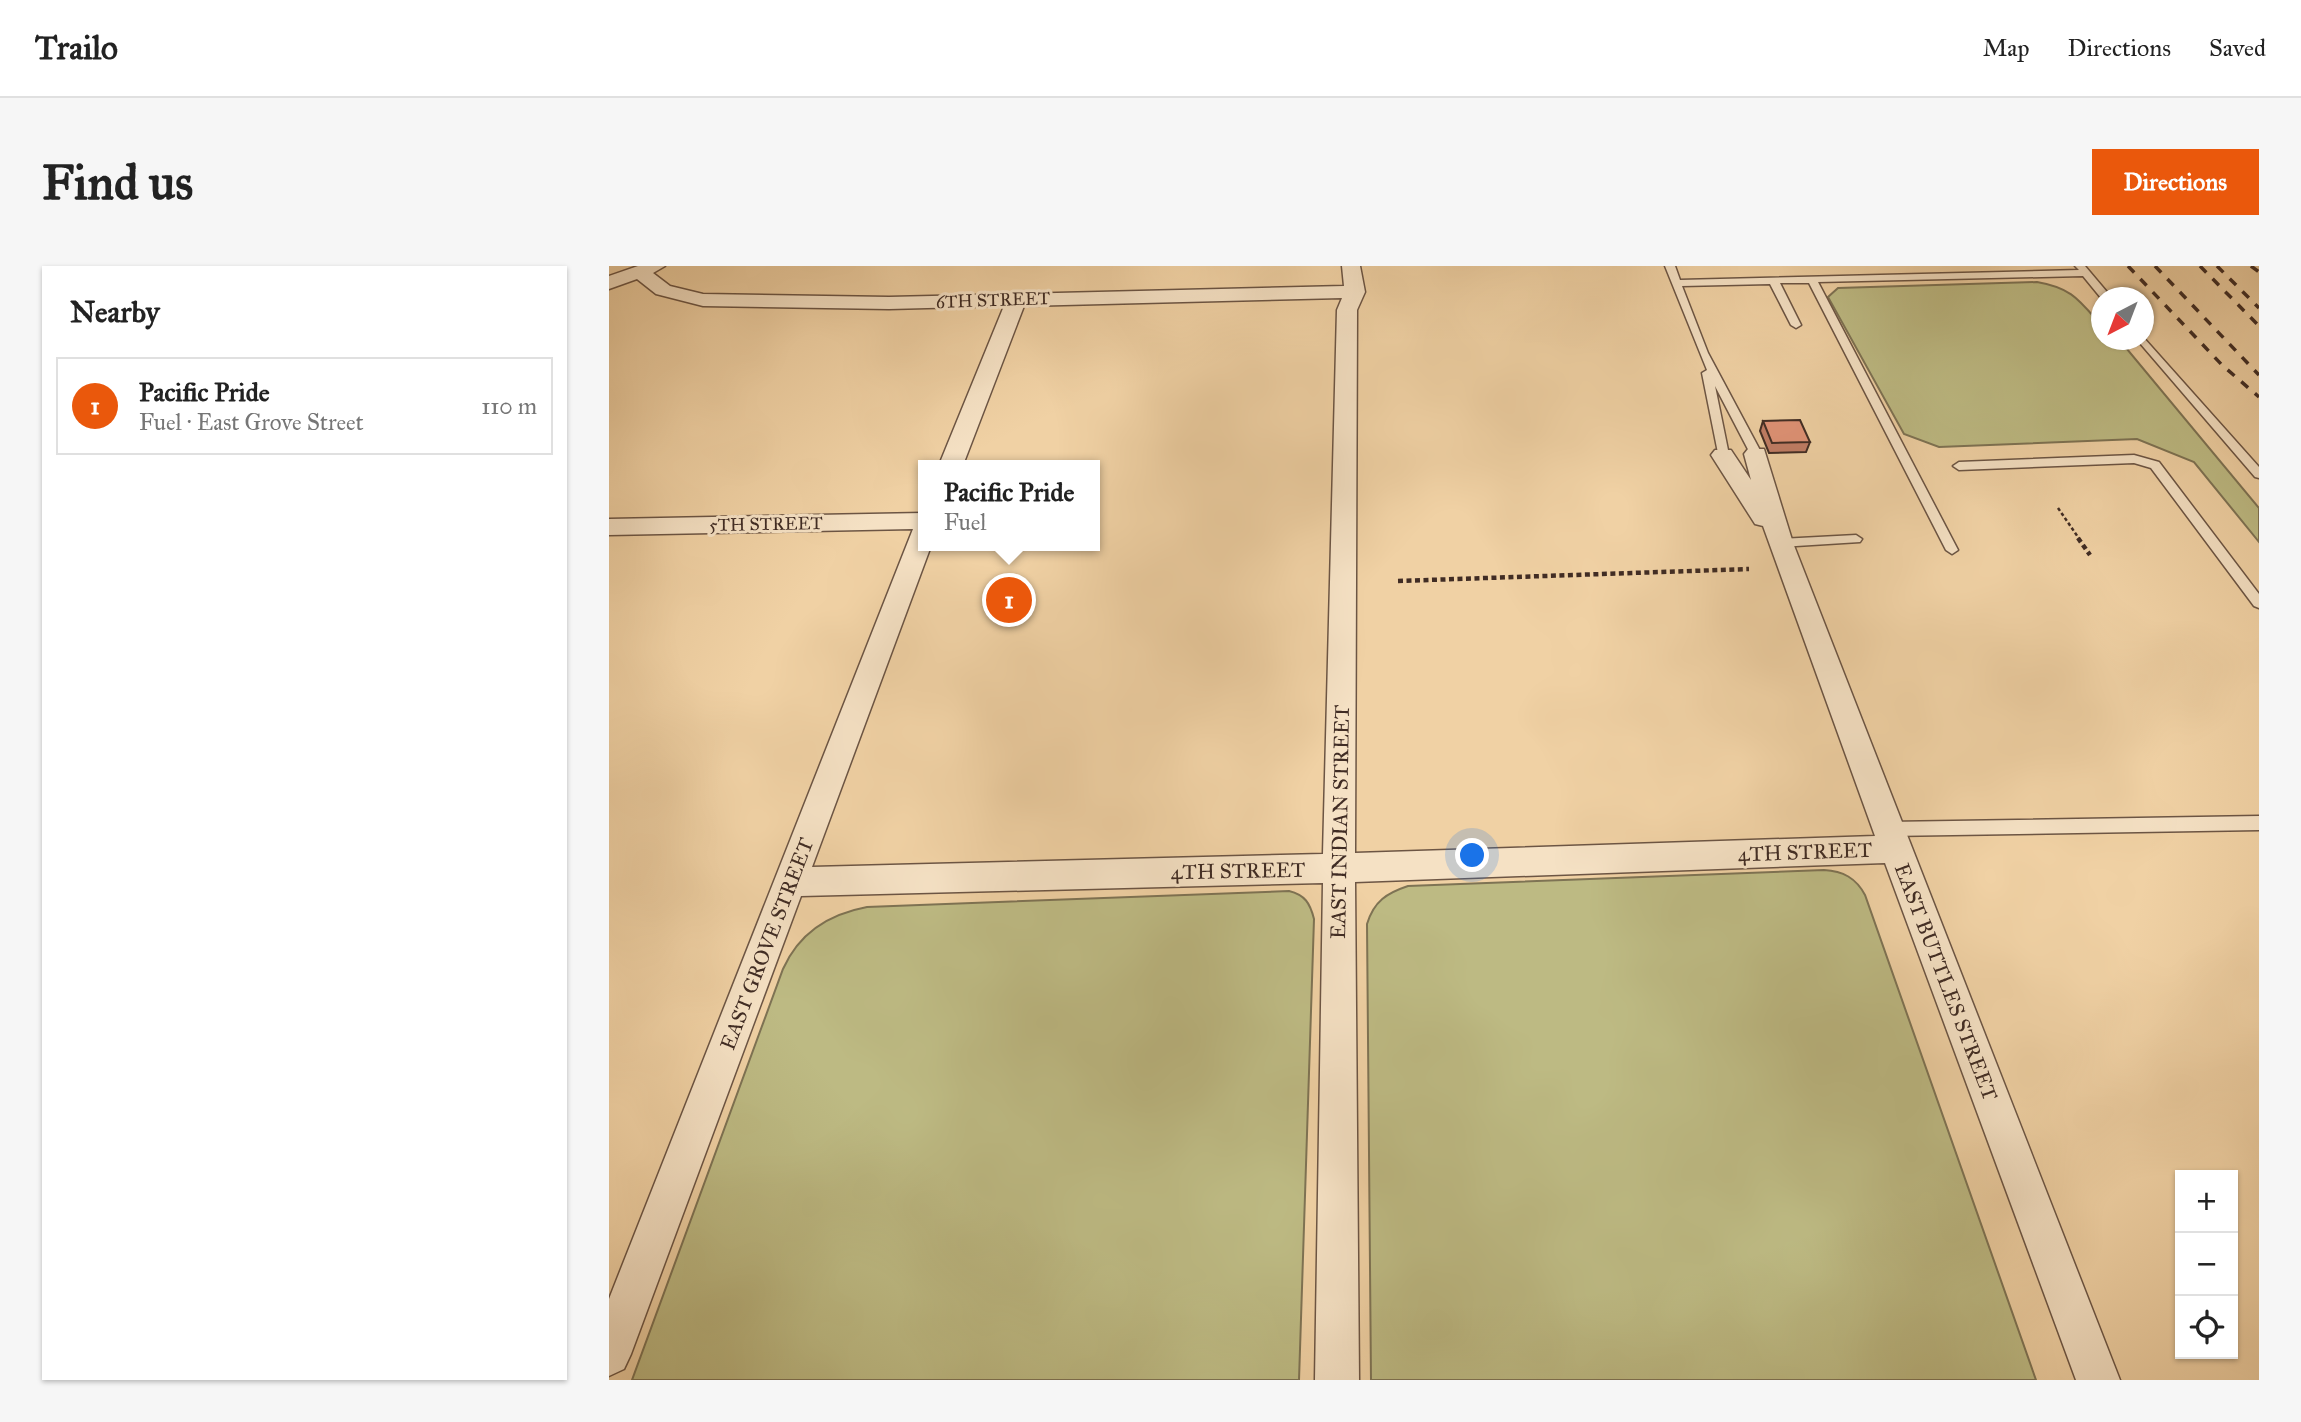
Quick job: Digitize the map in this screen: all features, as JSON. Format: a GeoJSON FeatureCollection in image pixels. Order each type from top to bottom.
{"type":"FeatureCollection","features":[{"type":"Feature","properties":{"kind":"street"},"geometry":{"type":"LineString","coordinates":[[609,283],[642,268]]}},
{"type":"Feature","properties":{"kind":"street","name":"6TH STREET"},"geometry":{"type":"LineString","coordinates":[[642,268],[663,290],[703,300],[890,303],[1017,299],[1353,279]]}},
{"type":"Feature","properties":{"kind":"street","name":"EAST INDIAN STREET"},"geometry":{"type":"LineString","coordinates":[[1337,1380],[1339,868],[1347,310],[1353,279]]}},
{"type":"Feature","properties":{"kind":"street"},"geometry":{"type":"LineString","coordinates":[[953,460],[1017,299]]}},
{"type":"Feature","properties":{"kind":"street"},"geometry":{"type":"LineString","coordinates":[[1756,454],[1780,543]]}},
{"type":"Feature","properties":{"kind":"street"},"geometry":{"type":"LineString","coordinates":[[1723,455],[1780,543]]}},
{"type":"Feature","properties":{"kind":"street","name":"5TH STREET"},"geometry":{"type":"LineString","coordinates":[[609,527],[918,521]]}},
{"type":"Feature","properties":{"kind":"street","name":"EAST BUTTLES STREET"},"geometry":{"type":"LineString","coordinates":[[1780,543],[2098,1380]]}},
{"type":"Feature","properties":{"kind":"street","name":"EAST GROVE STREET"},"geometry":{"type":"LineString","coordinates":[[609,1354],[918,547]]}},
{"type":"Feature","properties":{"kind":"street","name":"4TH STREET"},"geometry":{"type":"LineString","coordinates":[[791,882],[1339,868],[1892,839]]}},
{"type":"Feature","properties":{"kind":"lane"},"geometry":{"type":"LineString","coordinates":[[1670,266],[1703,353],[1756,454]]}},
{"type":"Feature","properties":{"kind":"lane"},"geometry":{"type":"LineString","coordinates":[[1676,283],[2083,269],[2098,287]]}},
{"type":"Feature","properties":{"kind":"lane"},"geometry":{"type":"LineString","coordinates":[[1812,280],[1952,551]]}},
{"type":"Feature","properties":{"kind":"lane"},"geometry":{"type":"LineString","coordinates":[[1774,281],[1796,325]]}},
{"type":"Feature","properties":{"kind":"lane"},"geometry":{"type":"LineString","coordinates":[[2152,350],[2259,474]]}},
{"type":"Feature","properties":{"kind":"lane"},"geometry":{"type":"LineString","coordinates":[[1703,353],[1723,455]]}},
{"type":"Feature","properties":{"kind":"lane"},"geometry":{"type":"LineString","coordinates":[[1959,466],[2134,459],[2155,465],[2259,603]]}},
{"type":"Feature","properties":{"kind":"lane"},"geometry":{"type":"LineString","coordinates":[[1780,543],[1856,539]]}},
{"type":"Feature","properties":{"kind":"lane"},"geometry":{"type":"LineString","coordinates":[[1892,839],[2259,823]]}},
{"type":"Feature","properties":{"kind":"path"},"geometry":{"type":"LineString","coordinates":[[2058,508],[2090,555]]}},
{"type":"Feature","properties":{"kind":"path"},"geometry":{"type":"LineString","coordinates":[[1398,581],[1749,569]]}},
{"type":"Feature","properties":{"kind":"shaded area"},"geometry":{"type":"Polygon","coordinates":[[[2037,282],[2059,288],[2074,296],[2091,314],[2091,350],[2128,350],[2259,508],[2259,542],[2194,462],[2137,439],[1939,447],[1904,434],[1828,297],[1838,288],[2037,282]]]}},
{"type":"Feature","properties":{"kind":"shaded area"},"geometry":{"type":"Polygon","coordinates":[[[1824,870],[1848,876],[1865,895],[2036,1380],[1371,1380],[1367,924],[1373,909],[1388,895],[1408,886],[1824,870]]]}},
{"type":"Feature","properties":{"kind":"shaded area"},"geometry":{"type":"Polygon","coordinates":[[[1289,891],[1306,901],[1314,919],[1299,1380],[632,1380],[783,969],[798,945],[817,927],[840,915],[867,907],[1289,891]]]}},
{"type":"Feature","properties":{"kind":"building"},"geometry":{"type":"Polygon","coordinates":[[[1800,420],[1810,442],[1772,443],[1763,421],[1800,420]]]}},
{"type":"Feature","properties":{"kind":"railway"},"geometry":{"type":"LineString","coordinates":[[2128,266],[2222,365],[2259,397]]}},
{"type":"Feature","properties":{"kind":"railway"},"geometry":{"type":"LineString","coordinates":[[2155,266],[2259,375]]}},
{"type":"Feature","properties":{"kind":"railway"},"geometry":{"type":"LineString","coordinates":[[2200,266],[2259,326]]}},
{"type":"Feature","properties":{"kind":"railway"},"geometry":{"type":"LineString","coordinates":[[2217,266],[2259,308]]}},
{"type":"Feature","properties":{"kind":"railway"},"geometry":{"type":"LineString","coordinates":[[2251,266],[2259,272]]}},
{"type":"Feature","properties":{"kind":"place","name":"Pacific Pride"},"geometry":{"type":"Point","coordinates":[1009,600]}}]}
